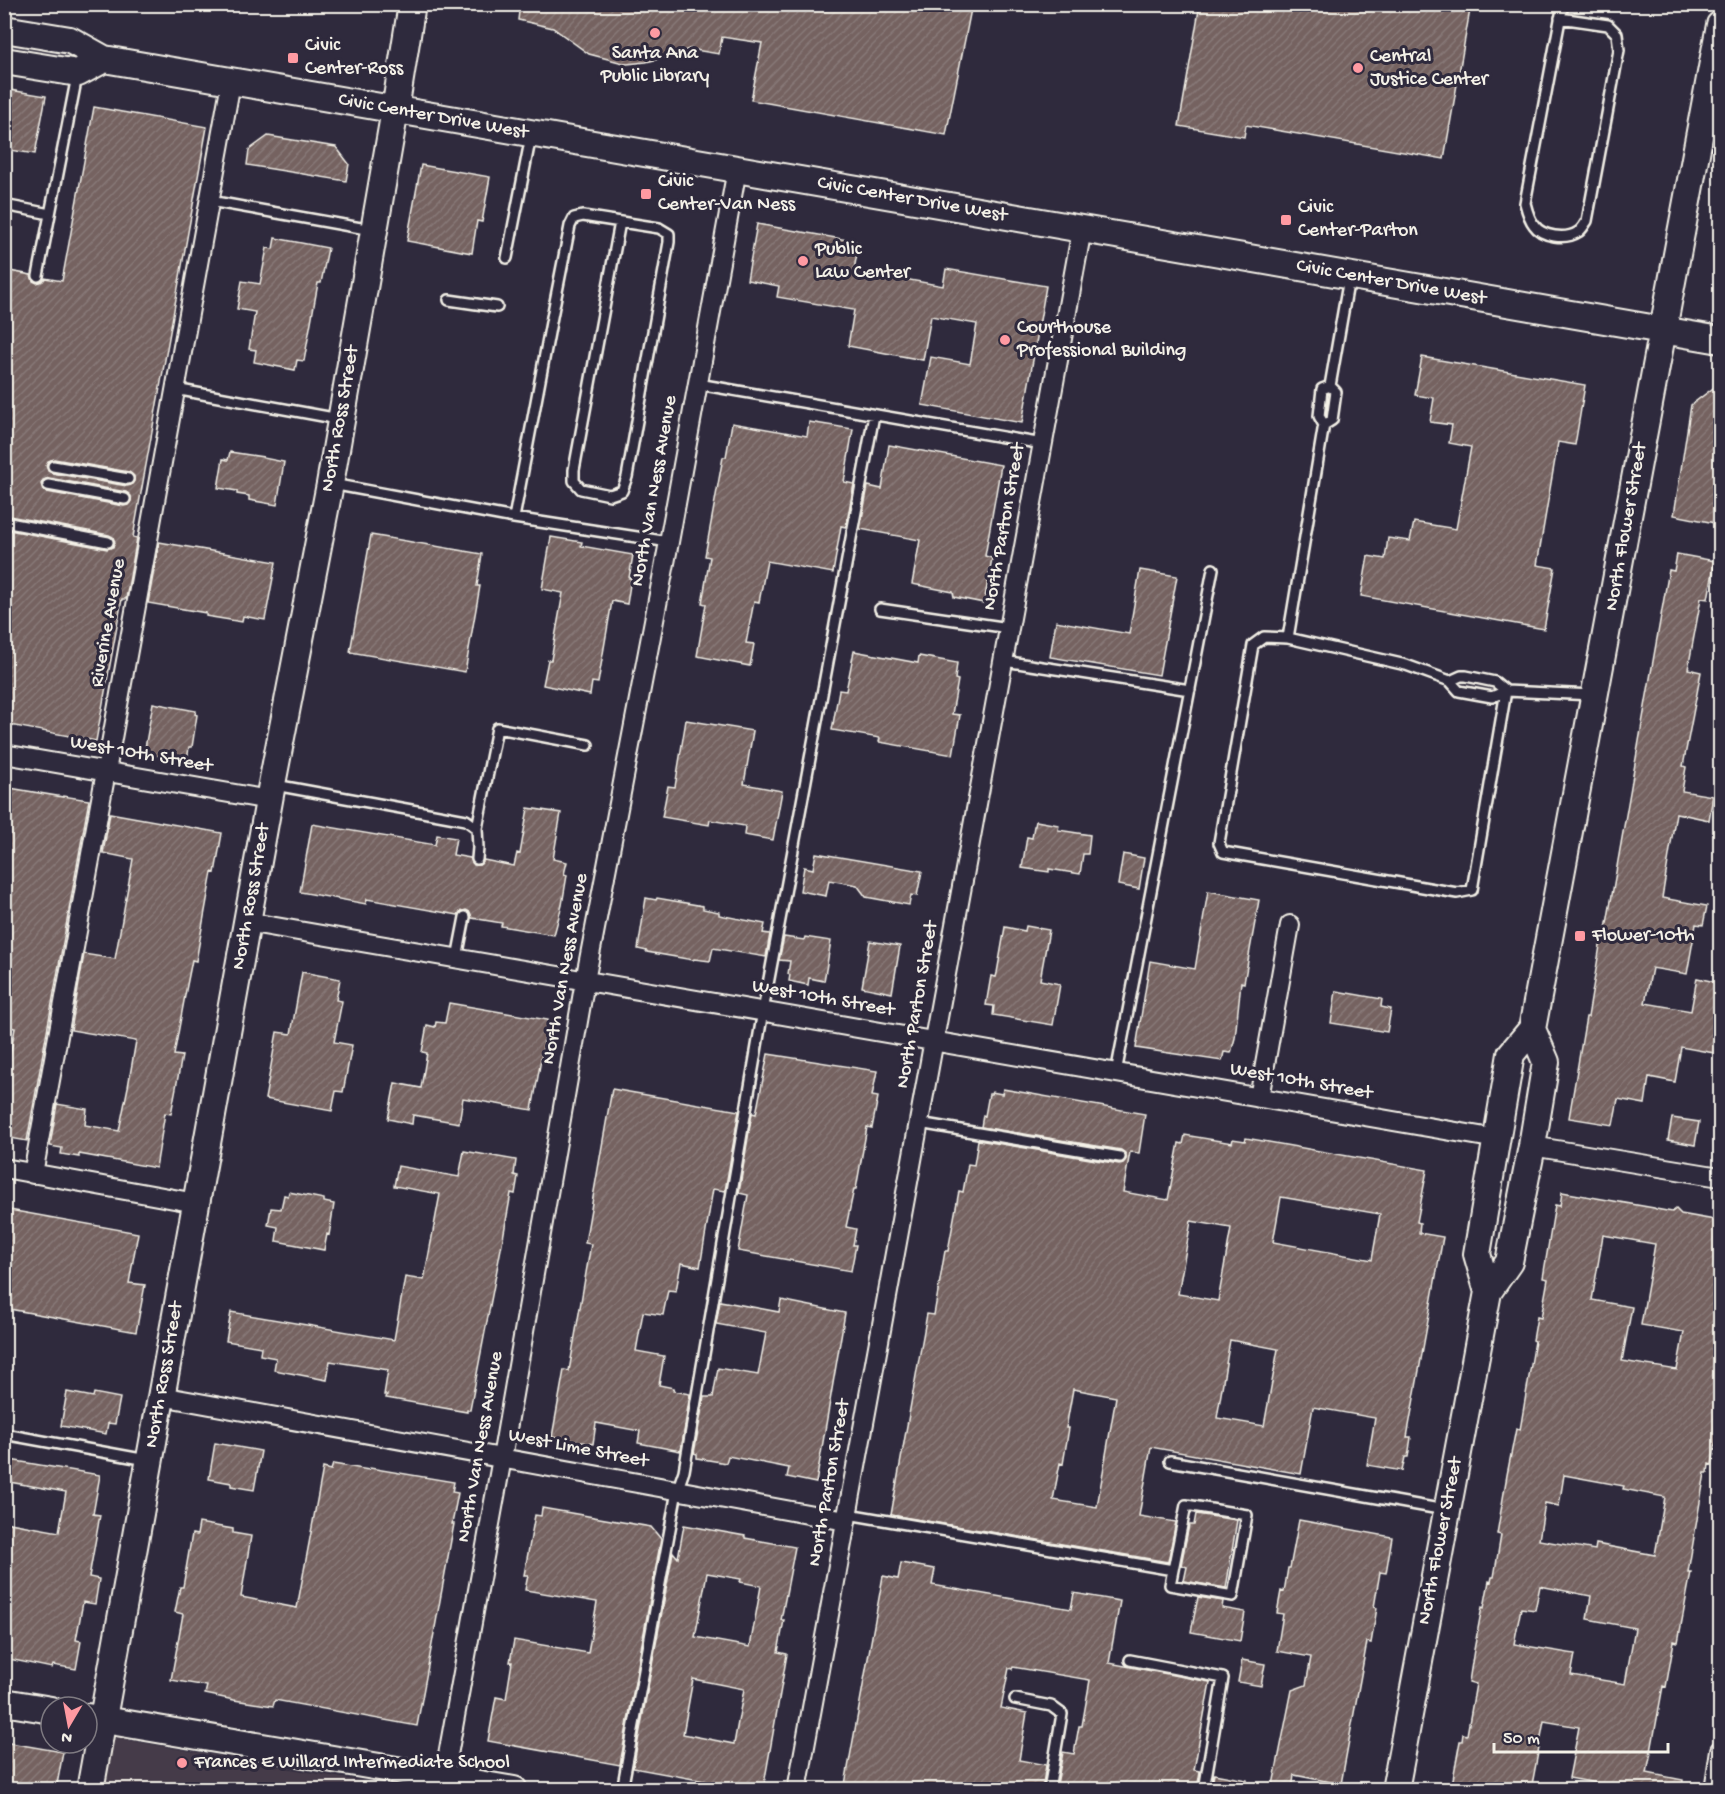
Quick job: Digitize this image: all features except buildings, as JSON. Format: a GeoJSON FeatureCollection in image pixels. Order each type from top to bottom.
{"type":"FeatureCollection","features":[{"type":"Feature","properties":{"kind":"main road","name":"North Ross Street"},"geometry":{"type":"LineString","coordinates":[[99,1699],[149,1460],[271,792],[330,484],[412,4]]}},
{"type":"Feature","properties":{"kind":"main road","name":"North Flower Street"},"geometry":{"type":"LineString","coordinates":[[1488,1292],[1477,1254],[1511,1054],[1532,1029],[1720,25]]}},
{"type":"Feature","properties":{"kind":"main road","name":"Civic Center Drive West"},"geometry":{"type":"LineString","coordinates":[[4,29],[70,40],[104,59],[1720,340]]}},
{"type":"Feature","properties":{"kind":"main road"},"geometry":{"type":"LineString","coordinates":[[4,61],[78,73],[104,59]]}},
{"type":"Feature","properties":{"kind":"main road","name":"North Flower Street"},"geometry":{"type":"LineString","coordinates":[[1395,1790],[1488,1292],[1509,1262],[1532,1146],[1546,1062],[1532,1029]]}},
{"type":"Feature","properties":{"kind":"main road"},"geometry":{"type":"LineString","coordinates":[[4,1702],[39,1708]]}},
{"type":"Feature","properties":{"kind":"main road"},"geometry":{"type":"LineString","coordinates":[[99,1719],[513,1790]]}},
{"type":"Feature","properties":{"kind":"main road","name":"North Ross Street"},"geometry":{"type":"LineString","coordinates":[[90,1790],[92,1755]]}},
{"type":"Feature","properties":{"kind":"street","name":"Riverine Avenue"},"geometry":{"type":"LineString","coordinates":[[33,1174],[231,82]]}},
{"type":"Feature","properties":{"kind":"street","name":"North Van Ness Avenue"},"geometry":{"type":"LineString","coordinates":[[444,1777],[585,981],[737,170]]}},
{"type":"Feature","properties":{"kind":"street","name":"North Parton Street"},"geometry":{"type":"LineString","coordinates":[[797,1790],[1082,229]]}},
{"type":"Feature","properties":{"kind":"street","name":"West 10th Street"},"geometry":{"type":"LineString","coordinates":[[4,754],[105,772],[271,792]]}},
{"type":"Feature","properties":{"kind":"street","name":"West 10th Street"},"geometry":{"type":"LineString","coordinates":[[247,922],[1497,1139]]}},
{"type":"Feature","properties":{"kind":"street"},"geometry":{"type":"LineString","coordinates":[[1259,1098],[1290,925]]}},
{"type":"Feature","properties":{"kind":"street"},"geometry":{"type":"LineString","coordinates":[[1532,1146],[1720,1177]]}},
{"type":"Feature","properties":{"kind":"street"},"geometry":{"type":"LineString","coordinates":[[4,1168],[196,1203]]}},
{"type":"Feature","properties":{"kind":"street","name":"West Lime Street"},"geometry":{"type":"LineString","coordinates":[[161,1395],[677,1491],[847,1518]]}},
{"type":"Feature","properties":{"kind":"street"},"geometry":{"type":"LineString","coordinates":[[1714,1790],[1720,1750]]}},
{"type":"Feature","properties":{"kind":"lane"},"geometry":{"type":"LineString","coordinates":[[1560,18],[1608,25],[1617,34],[1619,50],[1587,221],[1580,231],[1570,236],[1545,234],[1534,227],[1527,214],[1526,203],[1560,18],[1563,4]]}},
{"type":"Feature","properties":{"kind":"lane"},"geometry":{"type":"LineString","coordinates":[[38,276],[78,73]]}},
{"type":"Feature","properties":{"kind":"lane"},"geometry":{"type":"LineString","coordinates":[[507,258],[531,134]]}},
{"type":"Feature","properties":{"kind":"lane"},"geometry":{"type":"LineString","coordinates":[[210,201],[374,231]]}},
{"type":"Feature","properties":{"kind":"lane"},"geometry":{"type":"LineString","coordinates":[[4,205],[50,214]]}},
{"type":"Feature","properties":{"kind":"lane"},"geometry":{"type":"LineString","coordinates":[[514,518],[570,226],[574,218],[583,216],[659,228],[669,234],[627,477],[622,491],[610,495],[581,489],[574,481],[574,470],[620,222]]}},
{"type":"Feature","properties":{"kind":"lane"},"geometry":{"type":"LineString","coordinates":[[1288,638],[1324,425],[1332,420],[1336,392],[1330,386],[1349,275]]}},
{"type":"Feature","properties":{"kind":"lane"},"geometry":{"type":"LineString","coordinates":[[449,300],[497,307]]}},
{"type":"Feature","properties":{"kind":"lane"},"geometry":{"type":"LineString","coordinates":[[698,384],[1043,444]]}},
{"type":"Feature","properties":{"kind":"lane"},"geometry":{"type":"LineString","coordinates":[[175,389],[341,419]]}},
{"type":"Feature","properties":{"kind":"lane"},"geometry":{"type":"LineString","coordinates":[[622,1790],[677,1491],[684,1471],[763,1011],[874,415]]}},
{"type":"Feature","properties":{"kind":"lane"},"geometry":{"type":"LineString","coordinates":[[53,466],[128,479]]}},
{"type":"Feature","properties":{"kind":"lane"},"geometry":{"type":"LineString","coordinates":[[330,484],[514,518],[669,542]]}},
{"type":"Feature","properties":{"kind":"lane"},"geometry":{"type":"LineString","coordinates":[[48,485],[125,499]]}},
{"type":"Feature","properties":{"kind":"lane"},"geometry":{"type":"LineString","coordinates":[[4,522],[108,542]]}},
{"type":"Feature","properties":{"kind":"lane"},"geometry":{"type":"LineString","coordinates":[[1116,1073],[1213,569]]}},
{"type":"Feature","properties":{"kind":"lane"},"geometry":{"type":"LineString","coordinates":[[880,609],[1009,628]]}},
{"type":"Feature","properties":{"kind":"lane"},"geometry":{"type":"LineString","coordinates":[[1506,692],[1472,890],[1457,892],[1223,852],[1219,843],[1253,645],[1264,637],[1288,638],[1406,665],[1450,681],[1459,691],[1485,696],[1492,697],[1506,692],[1595,695]]}},
{"type":"Feature","properties":{"kind":"lane"},"geometry":{"type":"LineString","coordinates":[[1004,661],[1190,690]]}},
{"type":"Feature","properties":{"kind":"lane"},"geometry":{"type":"LineString","coordinates":[[1450,681],[1466,676],[1495,682],[1506,692]]}},
{"type":"Feature","properties":{"kind":"lane"},"geometry":{"type":"LineString","coordinates":[[477,859],[477,828],[497,728],[588,745]]}},
{"type":"Feature","properties":{"kind":"lane"},"geometry":{"type":"LineString","coordinates":[[271,792],[466,820],[477,828]]}},
{"type":"Feature","properties":{"kind":"lane"},"geometry":{"type":"LineString","coordinates":[[457,958],[465,917]]}},
{"type":"Feature","properties":{"kind":"lane"},"geometry":{"type":"LineString","coordinates":[[919,1123],[1120,1157]]}},
{"type":"Feature","properties":{"kind":"lane"},"geometry":{"type":"LineString","coordinates":[[4,1434],[149,1460]]}},
{"type":"Feature","properties":{"kind":"lane"},"geometry":{"type":"LineString","coordinates":[[1170,1461],[1447,1510]]}},
{"type":"Feature","properties":{"kind":"lane"},"geometry":{"type":"LineString","coordinates":[[1186,1505],[1247,1515],[1233,1596],[1170,1585],[1173,1570],[1186,1505]]}},
{"type":"Feature","properties":{"kind":"lane"},"geometry":{"type":"LineString","coordinates":[[847,1518],[1173,1570]]}},
{"type":"Feature","properties":{"kind":"lane"},"geometry":{"type":"LineString","coordinates":[[1130,1660],[1223,1678],[1204,1790]]}},
{"type":"Feature","properties":{"kind":"lane"},"geometry":{"type":"LineString","coordinates":[[1015,1699],[1052,1706],[1062,1714],[1049,1790]]}},
{"type":"Feature","properties":{"kind":"shaded area","name":"Frances E Willard Intermediate School"},"geometry":{"type":"Polygon","coordinates":[[[111,1737],[406,1789],[102,1790],[111,1737]]]}},
{"type":"Feature","properties":{"kind":"place","name":"Santa Ana Public Library"},"geometry":{"type":"Point","coordinates":[655,33]}},
{"type":"Feature","properties":{"kind":"place","name":"Civic Center-Ross"},"geometry":{"type":"Point","coordinates":[293,58]}},
{"type":"Feature","properties":{"kind":"place","name":"Central Justice Center"},"geometry":{"type":"Point","coordinates":[1358,68]}},
{"type":"Feature","properties":{"kind":"place","name":"Civic Center-Van Ness"},"geometry":{"type":"Point","coordinates":[646,194]}},
{"type":"Feature","properties":{"kind":"place","name":"Civic Center-Parton"},"geometry":{"type":"Point","coordinates":[1286,220]}},
{"type":"Feature","properties":{"kind":"place","name":"Public Law Center"},"geometry":{"type":"Point","coordinates":[803,261]}},
{"type":"Feature","properties":{"kind":"place","name":"Courthouse Professional Building"},"geometry":{"type":"Point","coordinates":[1005,340]}},
{"type":"Feature","properties":{"kind":"place","name":"Flower-10th"},"geometry":{"type":"Point","coordinates":[1580,936]}},
{"type":"Feature","properties":{"kind":"place","name":"Frances E Willard Intermediate School"},"geometry":{"type":"Point","coordinates":[182,1763]}}]}
